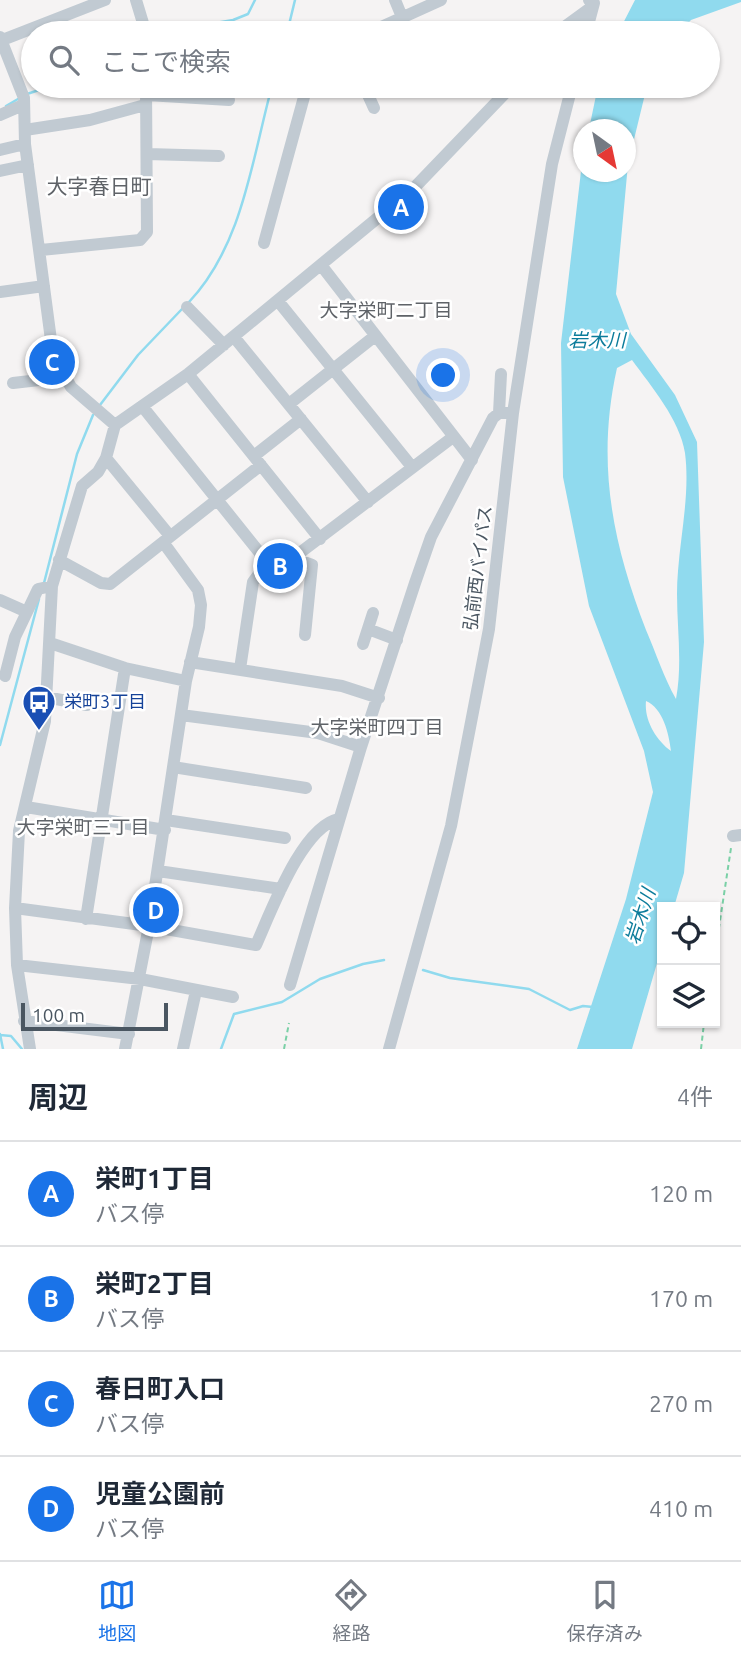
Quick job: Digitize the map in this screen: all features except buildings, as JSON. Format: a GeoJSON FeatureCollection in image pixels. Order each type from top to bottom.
{"type":"FeatureCollection","features":[{"type":"Feature","properties":{"kind":"street"},"geometry":{"type":"LineString","coordinates":[[51,21],[106,0]]}},
{"type":"Feature","properties":{"kind":"street"},"geometry":{"type":"LineString","coordinates":[[136,0],[142,21]]}},
{"type":"Feature","properties":{"kind":"street"},"geometry":{"type":"LineString","coordinates":[[395,0],[402,17]]}},
{"type":"Feature","properties":{"kind":"street"},"geometry":{"type":"LineString","coordinates":[[394,21],[440,0]]}},
{"type":"Feature","properties":{"kind":"street"},"geometry":{"type":"LineString","coordinates":[[570,21],[592,2]]}},
{"type":"Feature","properties":{"kind":"street"},"geometry":{"type":"LineString","coordinates":[[588,21],[592,2]]}},
{"type":"Feature","properties":{"kind":"street"},"geometry":{"type":"LineString","coordinates":[[21,32],[1,40],[21,93]]}},
{"type":"Feature","properties":{"kind":"street"},"geometry":{"type":"LineString","coordinates":[[0,115],[23,98]]}},
{"type":"Feature","properties":{"kind":"street"},"geometry":{"type":"LineString","coordinates":[[23,98],[25,144],[53,355],[71,387],[115,425]]}},
{"type":"Feature","properties":{"kind":"street"},"geometry":{"type":"LineString","coordinates":[[25,130],[90,120],[139,98]]}},
{"type":"Feature","properties":{"kind":"street"},"geometry":{"type":"LineString","coordinates":[[41,250],[140,240],[147,232],[146,98]]}},
{"type":"Feature","properties":{"kind":"street"},"geometry":{"type":"LineString","coordinates":[[196,98],[229,100]]}},
{"type":"Feature","properties":{"kind":"street"},"geometry":{"type":"LineString","coordinates":[[264,243],[304,98]]}},
{"type":"Feature","properties":{"kind":"street"},"geometry":{"type":"LineString","coordinates":[[369,98],[374,108]]}},
{"type":"Feature","properties":{"kind":"street"},"geometry":{"type":"LineString","coordinates":[[5,676],[15,637],[27,612],[46,587],[59,560],[82,486],[98,472],[106,458],[115,425],[188,374],[414,188],[500,98]]}},
{"type":"Feature","properties":{"kind":"street","name":"弘前西バイパス"},"geometry":{"type":"LineString","coordinates":[[389,1049],[451,826],[489,629],[513,413],[552,164],[569,98]]}},
{"type":"Feature","properties":{"kind":"street"},"geometry":{"type":"LineString","coordinates":[[0,150],[25,144]]}},
{"type":"Feature","properties":{"kind":"street"},"geometry":{"type":"LineString","coordinates":[[147,154],[219,156]]}},
{"type":"Feature","properties":{"kind":"street"},"geometry":{"type":"LineString","coordinates":[[0,171],[28,165]]}},
{"type":"Feature","properties":{"kind":"street"},"geometry":{"type":"LineString","coordinates":[[321,265],[472,460]]}},
{"type":"Feature","properties":{"kind":"street"},"geometry":{"type":"LineString","coordinates":[[0,292],[44,286]]}},
{"type":"Feature","properties":{"kind":"street"},"geometry":{"type":"LineString","coordinates":[[278,301],[412,467]]}},
{"type":"Feature","properties":{"kind":"street"},"geometry":{"type":"LineString","coordinates":[[187,307],[229,341],[289,404],[368,502]]}},
{"type":"Feature","properties":{"kind":"street"},"geometry":{"type":"LineString","coordinates":[[289,404],[375,335]]}},
{"type":"Feature","properties":{"kind":"street"},"geometry":{"type":"LineString","coordinates":[[188,374],[320,539]]}},
{"type":"Feature","properties":{"kind":"street"},"geometry":{"type":"LineString","coordinates":[[499,413],[501,374]]}},
{"type":"Feature","properties":{"kind":"street"},"geometry":{"type":"LineString","coordinates":[[13,383],[65,377]]}},
{"type":"Feature","properties":{"kind":"street"},"geometry":{"type":"LineString","coordinates":[[142,406],[263,556],[270,559],[293,558],[312,565],[305,635]]}},
{"type":"Feature","properties":{"kind":"street"},"geometry":{"type":"LineString","coordinates":[[290,985],[361,747],[431,537],[493,418],[499,413],[513,413]]}},
{"type":"Feature","properties":{"kind":"street"},"geometry":{"type":"LineString","coordinates":[[59,560],[101,583],[110,584],[217,499],[301,419]]}},
{"type":"Feature","properties":{"kind":"street"},"geometry":{"type":"LineString","coordinates":[[293,558],[453,437]]}},
{"type":"Feature","properties":{"kind":"street"},"geometry":{"type":"LineString","coordinates":[[106,458],[167,539],[198,590],[201,604],[199,627],[186,681],[141,979],[125,1049]]}},
{"type":"Feature","properties":{"kind":"street"},"geometry":{"type":"LineString","coordinates":[[240,669],[253,582],[270,559]]}},
{"type":"Feature","properties":{"kind":"street"},"geometry":{"type":"LineString","coordinates":[[30,1049],[18,965],[15,908],[19,831],[45,721],[50,643],[46,587]]}},
{"type":"Feature","properties":{"kind":"street"},"geometry":{"type":"LineString","coordinates":[[0,600],[27,612]]}},
{"type":"Feature","properties":{"kind":"street"},"geometry":{"type":"LineString","coordinates":[[363,643],[373,613]]}},
{"type":"Feature","properties":{"kind":"street"},"geometry":{"type":"LineString","coordinates":[[368,629],[397,640]]}},
{"type":"Feature","properties":{"kind":"street"},"geometry":{"type":"LineString","coordinates":[[50,643],[125,668],[186,681]]}},
{"type":"Feature","properties":{"kind":"street"},"geometry":{"type":"LineString","coordinates":[[190,662],[342,686],[379,698]]}},
{"type":"Feature","properties":{"kind":"street"},"geometry":{"type":"LineString","coordinates":[[86,919],[125,668]]}},
{"type":"Feature","properties":{"kind":"street"},"geometry":{"type":"LineString","coordinates":[[46,697],[87,705]]}},
{"type":"Feature","properties":{"kind":"street"},"geometry":{"type":"LineString","coordinates":[[181,715],[318,733],[361,747]]}},
{"type":"Feature","properties":{"kind":"street"},"geometry":{"type":"LineString","coordinates":[[173,767],[306,788]]}},
{"type":"Feature","properties":{"kind":"street"},"geometry":{"type":"LineString","coordinates":[[26,807],[103,820],[285,838]]}},
{"type":"Feature","properties":{"kind":"street"},"geometry":{"type":"LineString","coordinates":[[15,908],[149,926],[257,945],[281,889],[311,838],[328,821],[339,819]]}},
{"type":"Feature","properties":{"kind":"street"},"geometry":{"type":"LineString","coordinates":[[158,871],[281,889]]}},
{"type":"Feature","properties":{"kind":"street"},"geometry":{"type":"LineString","coordinates":[[18,965],[141,979],[233,996]]}},
{"type":"Feature","properties":{"kind":"street"},"geometry":{"type":"LineString","coordinates":[[183,1049],[196,991]]}},
{"type":"Feature","properties":{"kind":"street"},"geometry":{"type":"LineString","coordinates":[[24,1021],[129,1034]]}},
{"type":"Feature","properties":{"kind":"path"},"geometry":{"type":"LineString","coordinates":[[720,927],[737,835]]}},
{"type":"Feature","properties":{"kind":"path"},"geometry":{"type":"LineString","coordinates":[[284,1049],[289,1023]]}},
{"type":"Feature","properties":{"kind":"path"},"geometry":{"type":"LineString","coordinates":[[701,1049],[704,1028]]}},
{"type":"Feature","properties":{"kind":"water"},"geometry":{"type":"Polygon","coordinates":[[[635,0],[741,0],[690,21],[624,21],[635,0]]]}},
{"type":"Feature","properties":{"kind":"water","name":"岩木川"},"geometry":{"type":"Polygon","coordinates":[[[595,98],[644,98],[636,131],[636,119],[591,119],[595,98]]]}},
{"type":"Feature","properties":{"kind":"water","name":"岩木川"},"geometry":{"type":"Polygon","coordinates":[[[580,182],[626,182],[616,294],[631,334],[675,395],[697,442],[704,642],[684,873],[675,902],[657,902],[657,963],[632,1049],[577,1049],[626,899],[653,792],[644,751],[589,606],[563,477],[561,343],[580,182]],[[632,360],[617,368],[608,436],[608,469],[616,533],[634,597],[676,699],[679,667],[677,587],[686,497],[686,468],[682,441],[671,416],[632,360]],[[646,701],[652,729],[671,751],[667,730],[657,709],[646,701]]]}},
{"type":"Feature","properties":{"kind":"waterway"},"geometry":{"type":"LineString","coordinates":[[227,21],[248,14],[255,0]]}},
{"type":"Feature","properties":{"kind":"waterway"},"geometry":{"type":"LineString","coordinates":[[290,21],[295,0]]}},
{"type":"Feature","properties":{"kind":"waterway"},"geometry":{"type":"LineString","coordinates":[[189,302],[207,279],[234,228],[269,98]]}},
{"type":"Feature","properties":{"kind":"waterway"},"geometry":{"type":"LineString","coordinates":[[6,106],[18,99]]}},
{"type":"Feature","properties":{"kind":"waterway"},"geometry":{"type":"LineString","coordinates":[[100,405],[138,355],[182,309]]}},
{"type":"Feature","properties":{"kind":"waterway"},"geometry":{"type":"LineString","coordinates":[[44,583],[77,454],[93,415]]}},
{"type":"Feature","properties":{"kind":"waterway"},"geometry":{"type":"LineString","coordinates":[[0,745],[39,599]]}},
{"type":"Feature","properties":{"kind":"waterway"},"geometry":{"type":"LineString","coordinates":[[221,1049],[234,1014],[282,1002],[320,979],[363,964],[384,960]]}},
{"type":"Feature","properties":{"kind":"waterway"},"geometry":{"type":"LineString","coordinates":[[423,970],[450,978],[529,989],[570,1010],[583,1006],[593,1007]]}},
{"type":"Feature","properties":{"kind":"waterway"},"geometry":{"type":"LineString","coordinates":[[0,1034],[3,1049]]}},
{"type":"Feature","properties":{"kind":"waterway"},"geometry":{"type":"LineString","coordinates":[[0,1035],[11,1036],[22,1049]]}},
{"type":"Feature","properties":{"kind":"place","name":"栄町1丁目"},"geometry":{"type":"Point","coordinates":[401,207]}},
{"type":"Feature","properties":{"kind":"place","name":"春日町入口"},"geometry":{"type":"Point","coordinates":[52,362]}},
{"type":"Feature","properties":{"kind":"place","name":"栄町2丁目"},"geometry":{"type":"Point","coordinates":[280,566]}},
{"type":"Feature","properties":{"kind":"place","name":"栄町3丁目"},"geometry":{"type":"Point","coordinates":[39,732]}},
{"type":"Feature","properties":{"kind":"place","name":"児童公園前"},"geometry":{"type":"Point","coordinates":[156,910]}},
{"type":"Feature","properties":{"kind":"district","name":"大字春日町"},"geometry":{"type":"Point","coordinates":[99,187]}},
{"type":"Feature","properties":{"kind":"district","name":"大字栄町二丁目"},"geometry":{"type":"Point","coordinates":[386,310]}},
{"type":"Feature","properties":{"kind":"district","name":"大字栄町四丁目"},"geometry":{"type":"Point","coordinates":[377,727]}},
{"type":"Feature","properties":{"kind":"district","name":"大字栄町三丁目"},"geometry":{"type":"Point","coordinates":[83,827]}}]}
